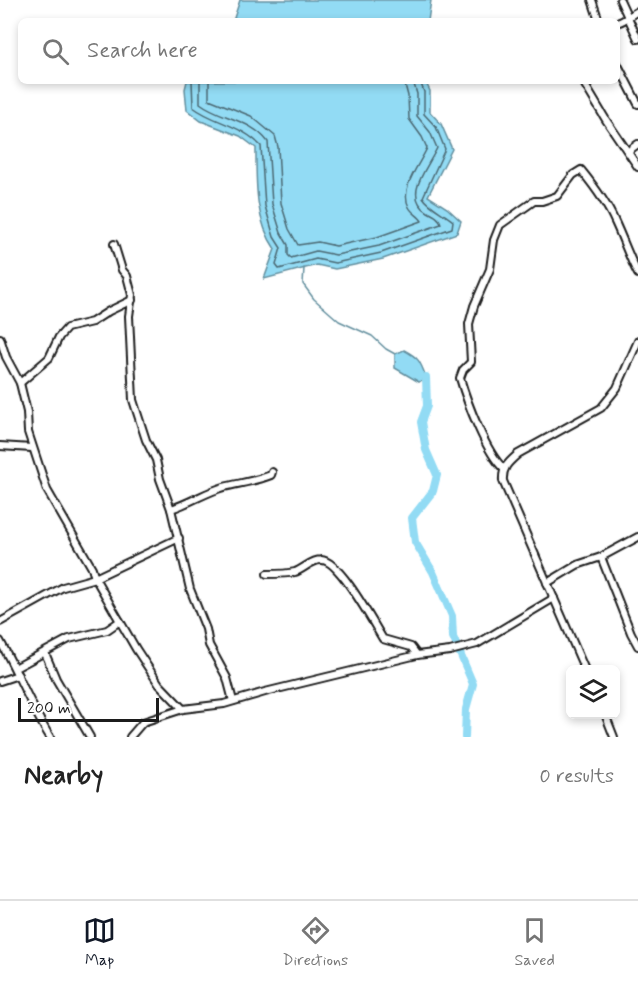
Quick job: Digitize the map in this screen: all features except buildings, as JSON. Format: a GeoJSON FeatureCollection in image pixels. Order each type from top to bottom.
{"type":"FeatureCollection","features":[{"type":"Feature","properties":{"kind":"street"},"geometry":{"type":"LineString","coordinates":[[592,0],[598,18]]}},
{"type":"Feature","properties":{"kind":"street"},"geometry":{"type":"LineString","coordinates":[[620,0],[638,39]]}},
{"type":"Feature","properties":{"kind":"street"},"geometry":{"type":"LineString","coordinates":[[620,22],[624,21],[628,15],[638,11]]}},
{"type":"Feature","properties":{"kind":"street"},"geometry":{"type":"LineString","coordinates":[[620,69],[638,104]]}},
{"type":"Feature","properties":{"kind":"street"},"geometry":{"type":"LineString","coordinates":[[585,84],[638,167]]}},
{"type":"Feature","properties":{"kind":"street"},"geometry":{"type":"LineString","coordinates":[[629,153],[630,149],[638,144]]}},
{"type":"Feature","properties":{"kind":"street"},"geometry":{"type":"LineString","coordinates":[[504,469],[498,464],[487,446],[460,378],[463,370],[471,362],[469,324],[490,269],[494,240],[500,225],[534,201],[557,196],[573,175],[581,170],[603,199],[615,220],[627,253],[638,274]]}},
{"type":"Feature","properties":{"kind":"street"},"geometry":{"type":"LineString","coordinates":[[114,244],[122,270],[127,276],[132,300],[129,315],[133,400],[146,440],[156,460],[171,509],[190,589],[206,629],[209,645],[227,678],[233,701]]}},
{"type":"Feature","properties":{"kind":"street"},"geometry":{"type":"LineString","coordinates":[[20,383],[49,358],[58,337],[67,328],[92,322],[132,300]]}},
{"type":"Feature","properties":{"kind":"street"},"geometry":{"type":"LineString","coordinates":[[0,338],[6,357],[20,383],[32,448],[37,456],[47,490],[92,568],[95,578],[159,684],[183,709]]}},
{"type":"Feature","properties":{"kind":"street"},"geometry":{"type":"LineString","coordinates":[[583,665],[503,481],[504,469],[518,454],[601,408],[616,388],[638,341]]}},
{"type":"Feature","properties":{"kind":"street"},"geometry":{"type":"LineString","coordinates":[[0,446],[32,448]]}},
{"type":"Feature","properties":{"kind":"street"},"geometry":{"type":"LineString","coordinates":[[171,509],[223,487],[264,478],[273,472]]}},
{"type":"Feature","properties":{"kind":"street"},"geometry":{"type":"LineString","coordinates":[[548,583],[577,565],[601,558],[638,537]]}},
{"type":"Feature","properties":{"kind":"street"},"geometry":{"type":"LineString","coordinates":[[0,622],[63,587],[95,578],[179,538]]}},
{"type":"Feature","properties":{"kind":"street"},"geometry":{"type":"LineString","coordinates":[[601,558],[638,646]]}},
{"type":"Feature","properties":{"kind":"street"},"geometry":{"type":"LineString","coordinates":[[267,574],[296,572],[311,562],[321,560],[331,562],[352,589],[383,639],[411,647],[417,655]]}},
{"type":"Feature","properties":{"kind":"street"},"geometry":{"type":"LineString","coordinates":[[135,736],[143,722],[183,709],[233,701],[417,655],[468,647],[477,644],[554,598]]}},
{"type":"Feature","properties":{"kind":"street"},"geometry":{"type":"LineString","coordinates":[[0,681],[45,652],[76,636],[107,630],[120,621]]}},
{"type":"Feature","properties":{"kind":"street"},"geometry":{"type":"LineString","coordinates":[[0,641],[34,711],[50,737]]}},
{"type":"Feature","properties":{"kind":"street"},"geometry":{"type":"LineString","coordinates":[[45,652],[56,679],[90,737]]}},
{"type":"Feature","properties":{"kind":"street"},"geometry":{"type":"LineString","coordinates":[[607,719],[615,737]]}},
{"type":"Feature","properties":{"kind":"water"},"geometry":{"type":"Polygon","coordinates":[[[240,0],[431,0],[428,18],[234,18],[240,0]]]}},
{"type":"Feature","properties":{"kind":"water"},"geometry":{"type":"Polygon","coordinates":[[[186,84],[426,84],[430,91],[430,112],[441,124],[452,149],[428,196],[447,208],[461,221],[457,233],[383,259],[335,269],[317,265],[264,279],[275,249],[268,238],[260,214],[256,148],[240,136],[201,121],[187,110],[186,84]]]}},
{"type":"Feature","properties":{"kind":"water"},"geometry":{"type":"Polygon","coordinates":[[[404,350],[416,358],[422,367],[426,377],[419,382],[395,368],[395,354],[404,350]]]}},
{"type":"Feature","properties":{"kind":"waterway"},"geometry":{"type":"LineString","coordinates":[[304,268],[303,284],[314,299],[339,321],[372,336],[395,354]]}},
{"type":"Feature","properties":{"kind":"waterway"},"geometry":{"type":"LineString","coordinates":[[426,377],[427,406],[421,422],[426,450],[437,475],[433,491],[412,518],[415,542],[433,572],[452,616],[453,637],[473,684],[466,709],[465,737]]}}]}
